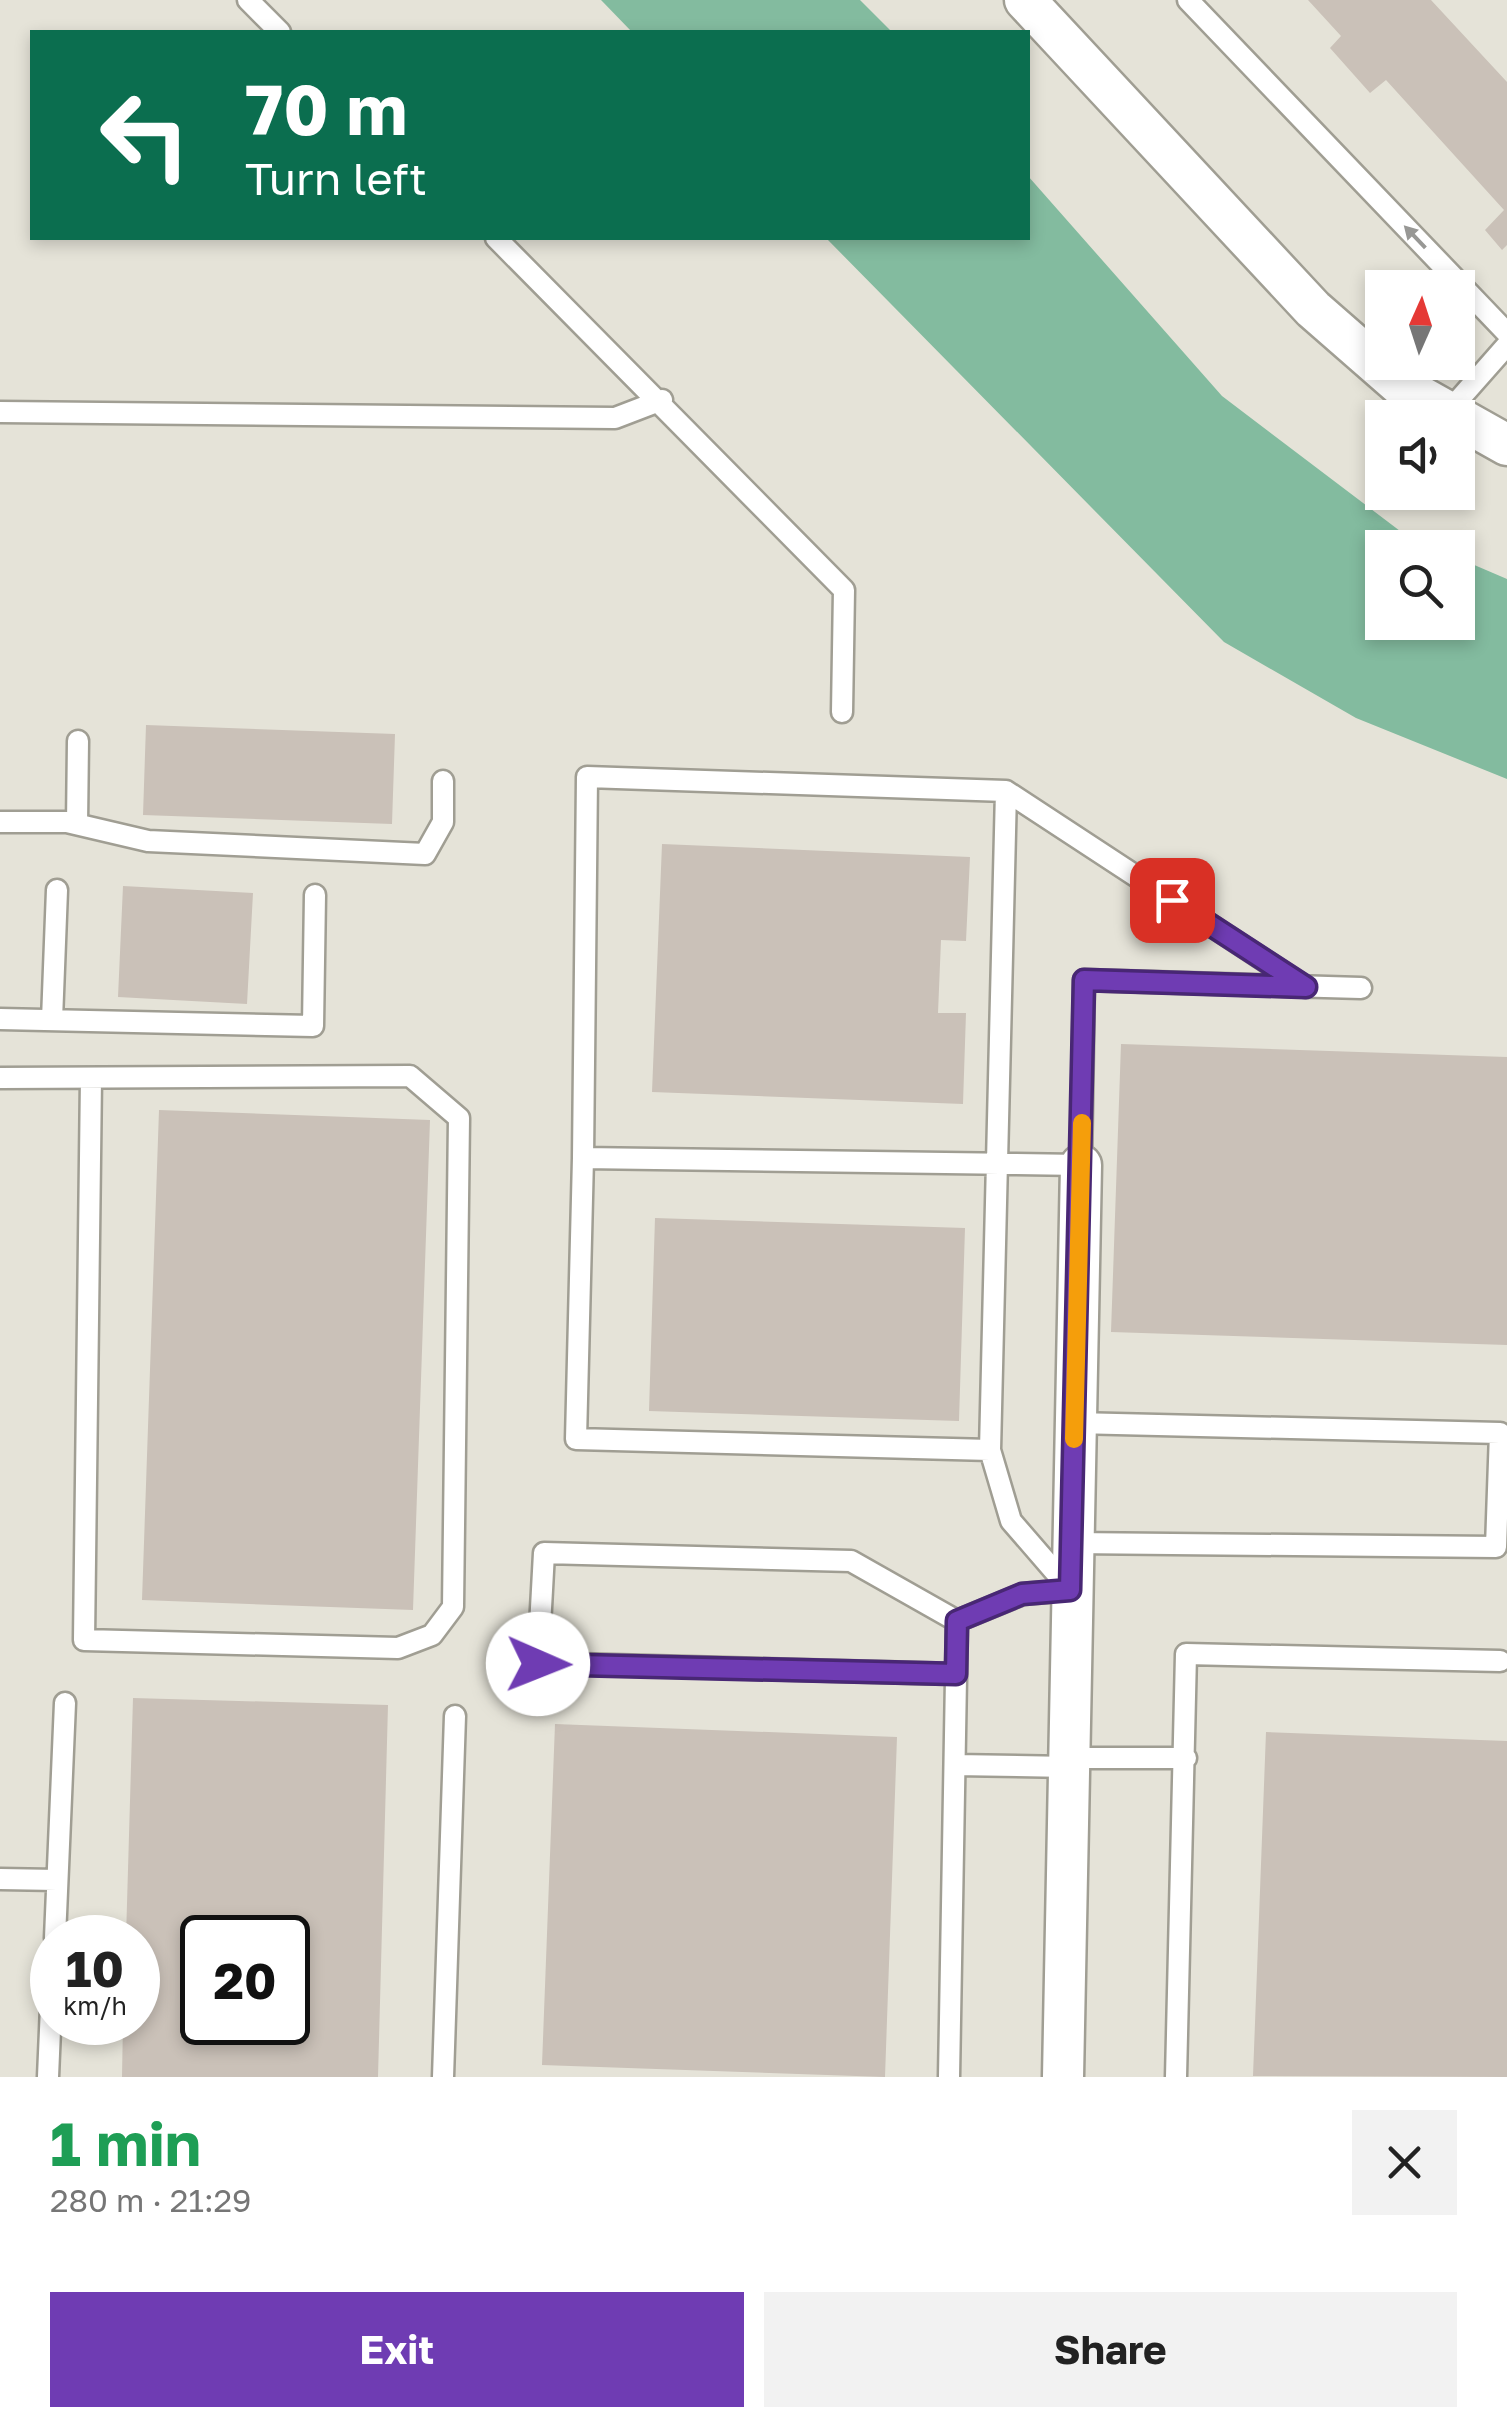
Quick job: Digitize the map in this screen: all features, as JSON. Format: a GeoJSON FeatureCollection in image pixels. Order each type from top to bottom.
{"type":"FeatureCollection","features":[{"type":"Feature","properties":{"kind":"street"},"geometry":{"type":"LineString","coordinates":[[1025,0],[1314,309],[1400,386],[1426,400]]}},
{"type":"Feature","properties":{"kind":"street"},"geometry":{"type":"LineString","coordinates":[[1475,427],[1507,445]]}},
{"type":"Feature","properties":{"kind":"street"},"geometry":{"type":"LineString","coordinates":[[1063,2077],[1081,1164]]}},
{"type":"Feature","properties":{"kind":"lane"},"geometry":{"type":"LineString","coordinates":[[248,0],[278,30]]}},
{"type":"Feature","properties":{"kind":"lane"},"geometry":{"type":"LineString","coordinates":[[1188,0],[1507,333]]}},
{"type":"Feature","properties":{"kind":"lane"},"geometry":{"type":"LineString","coordinates":[[498,240],[662,400],[844,590],[842,712]]}},
{"type":"Feature","properties":{"kind":"lane"},"geometry":{"type":"LineString","coordinates":[[1458,400],[1507,344]]}},
{"type":"Feature","properties":{"kind":"lane"},"geometry":{"type":"LineString","coordinates":[[0,412],[614,418],[662,400]]}},
{"type":"Feature","properties":{"kind":"lane"},"geometry":{"type":"LineString","coordinates":[[77,824],[78,742]]}},
{"type":"Feature","properties":{"kind":"lane"},"geometry":{"type":"LineString","coordinates":[[990,1450],[576,1440],[587,777],[1006,791],[1306,987]]}},
{"type":"Feature","properties":{"kind":"lane"},"geometry":{"type":"LineString","coordinates":[[0,822],[77,824],[148,841],[426,854],[443,822],[443,781]]}},
{"type":"Feature","properties":{"kind":"lane"},"geometry":{"type":"LineString","coordinates":[[1006,791],[990,1450],[1011,1521],[1070,1590]]}},
{"type":"Feature","properties":{"kind":"lane"},"geometry":{"type":"LineString","coordinates":[[52,1020],[58,890]]}},
{"type":"Feature","properties":{"kind":"lane"},"geometry":{"type":"LineString","coordinates":[[0,1020],[313,1026],[315,895]]}},
{"type":"Feature","properties":{"kind":"lane"},"geometry":{"type":"LineString","coordinates":[[582,1158],[1081,1164],[1084,980],[1362,988]]}},
{"type":"Feature","properties":{"kind":"lane"},"geometry":{"type":"LineString","coordinates":[[0,1078],[410,1076],[459,1118],[454,1607],[432,1636],[398,1648],[84,1640],[91,1078]]}},
{"type":"Feature","properties":{"kind":"lane"},"geometry":{"type":"LineString","coordinates":[[1072,1542],[1496,1547],[1500,1433],[1075,1423]]}},
{"type":"Feature","properties":{"kind":"lane"},"geometry":{"type":"LineString","coordinates":[[956,1674],[538,1664],[544,1553],[851,1561],[957,1621]]}},
{"type":"Feature","properties":{"kind":"lane"},"geometry":{"type":"LineString","coordinates":[[957,1621],[1022,1594],[1070,1590]]}},
{"type":"Feature","properties":{"kind":"lane"},"geometry":{"type":"LineString","coordinates":[[949,2077],[957,1621]]}},
{"type":"Feature","properties":{"kind":"lane"},"geometry":{"type":"LineString","coordinates":[[1176,2077],[1186,1654],[1500,1661]]}},
{"type":"Feature","properties":{"kind":"lane"},"geometry":{"type":"LineString","coordinates":[[55,1915],[65,1703]]}},
{"type":"Feature","properties":{"kind":"lane"},"geometry":{"type":"LineString","coordinates":[[443,2077],[455,1716]]}},
{"type":"Feature","properties":{"kind":"lane"},"geometry":{"type":"LineString","coordinates":[[954,1765],[1186,1758]]}},
{"type":"Feature","properties":{"kind":"lane"},"geometry":{"type":"LineString","coordinates":[[0,1879],[57,1880]]}},
{"type":"Feature","properties":{"kind":"lane"},"geometry":{"type":"LineString","coordinates":[[48,2077],[49,2045]]}},
{"type":"Feature","properties":{"kind":"shaded area"},"geometry":{"type":"Polygon","coordinates":[[[601,0],[860,0],[890,30],[630,30],[601,0]]]}},
{"type":"Feature","properties":{"kind":"shaded area"},"geometry":{"type":"Polygon","coordinates":[[[1030,178],[1222,396],[1365,504],[1365,510],[1372,510],[1399,530],[1365,530],[1365,640],[1475,640],[1475,565],[1507,579],[1507,779],[1356,718],[1224,642],[828,240],[1030,240],[1030,178]]]}},
{"type":"Feature","properties":{"kind":"building"},"geometry":{"type":"Polygon","coordinates":[[[1308,0],[1431,0],[1507,82],[1507,245],[1502,250],[1485,230],[1504,210],[1386,80],[1370,93],[1330,48],[1341,36],[1308,0]]]}},
{"type":"Feature","properties":{"kind":"building"},"geometry":{"type":"Polygon","coordinates":[[[146,725],[395,734],[392,824],[143,815],[146,725]]]}},
{"type":"Feature","properties":{"kind":"building"},"geometry":{"type":"Polygon","coordinates":[[[662,844],[970,857],[966,941],[941,940],[938,1013],[966,1013],[963,1104],[652,1092],[662,844]]]}},
{"type":"Feature","properties":{"kind":"building"},"geometry":{"type":"Polygon","coordinates":[[[123,886],[253,893],[247,1004],[118,997],[123,886]]]}},
{"type":"Feature","properties":{"kind":"building"},"geometry":{"type":"Polygon","coordinates":[[[1121,1044],[1507,1057],[1507,1345],[1111,1332],[1121,1044]]]}},
{"type":"Feature","properties":{"kind":"building"},"geometry":{"type":"Polygon","coordinates":[[[159,1110],[430,1120],[413,1610],[142,1600],[159,1110]]]}},
{"type":"Feature","properties":{"kind":"building"},"geometry":{"type":"Polygon","coordinates":[[[655,1218],[965,1228],[959,1421],[649,1411],[655,1218]]]}},
{"type":"Feature","properties":{"kind":"building"},"geometry":{"type":"Polygon","coordinates":[[[133,1698],[388,1705],[378,2077],[122,2077],[123,2045],[160,2045],[160,1915],[127,1915],[133,1698]]]}},
{"type":"Feature","properties":{"kind":"building"},"geometry":{"type":"Polygon","coordinates":[[[555,1724],[897,1737],[885,2077],[542,2065],[555,1724]]]}},
{"type":"Feature","properties":{"kind":"building"},"geometry":{"type":"Polygon","coordinates":[[[1266,1732],[1507,1741],[1507,2077],[1253,2076],[1266,1732]]]}},
{"type":"Feature","properties":{"kind":"slow traffic"},"geometry":{"type":"LineString","coordinates":[[1074,1439],[1082,1123]]}},
{"type":"Feature","properties":{"kind":"route"},"geometry":{"type":"LineString","coordinates":[[538,1664],[956,1674],[957,1621],[1022,1594],[1070,1590],[1084,980],[1306,987],[1172,900]]}}]}
